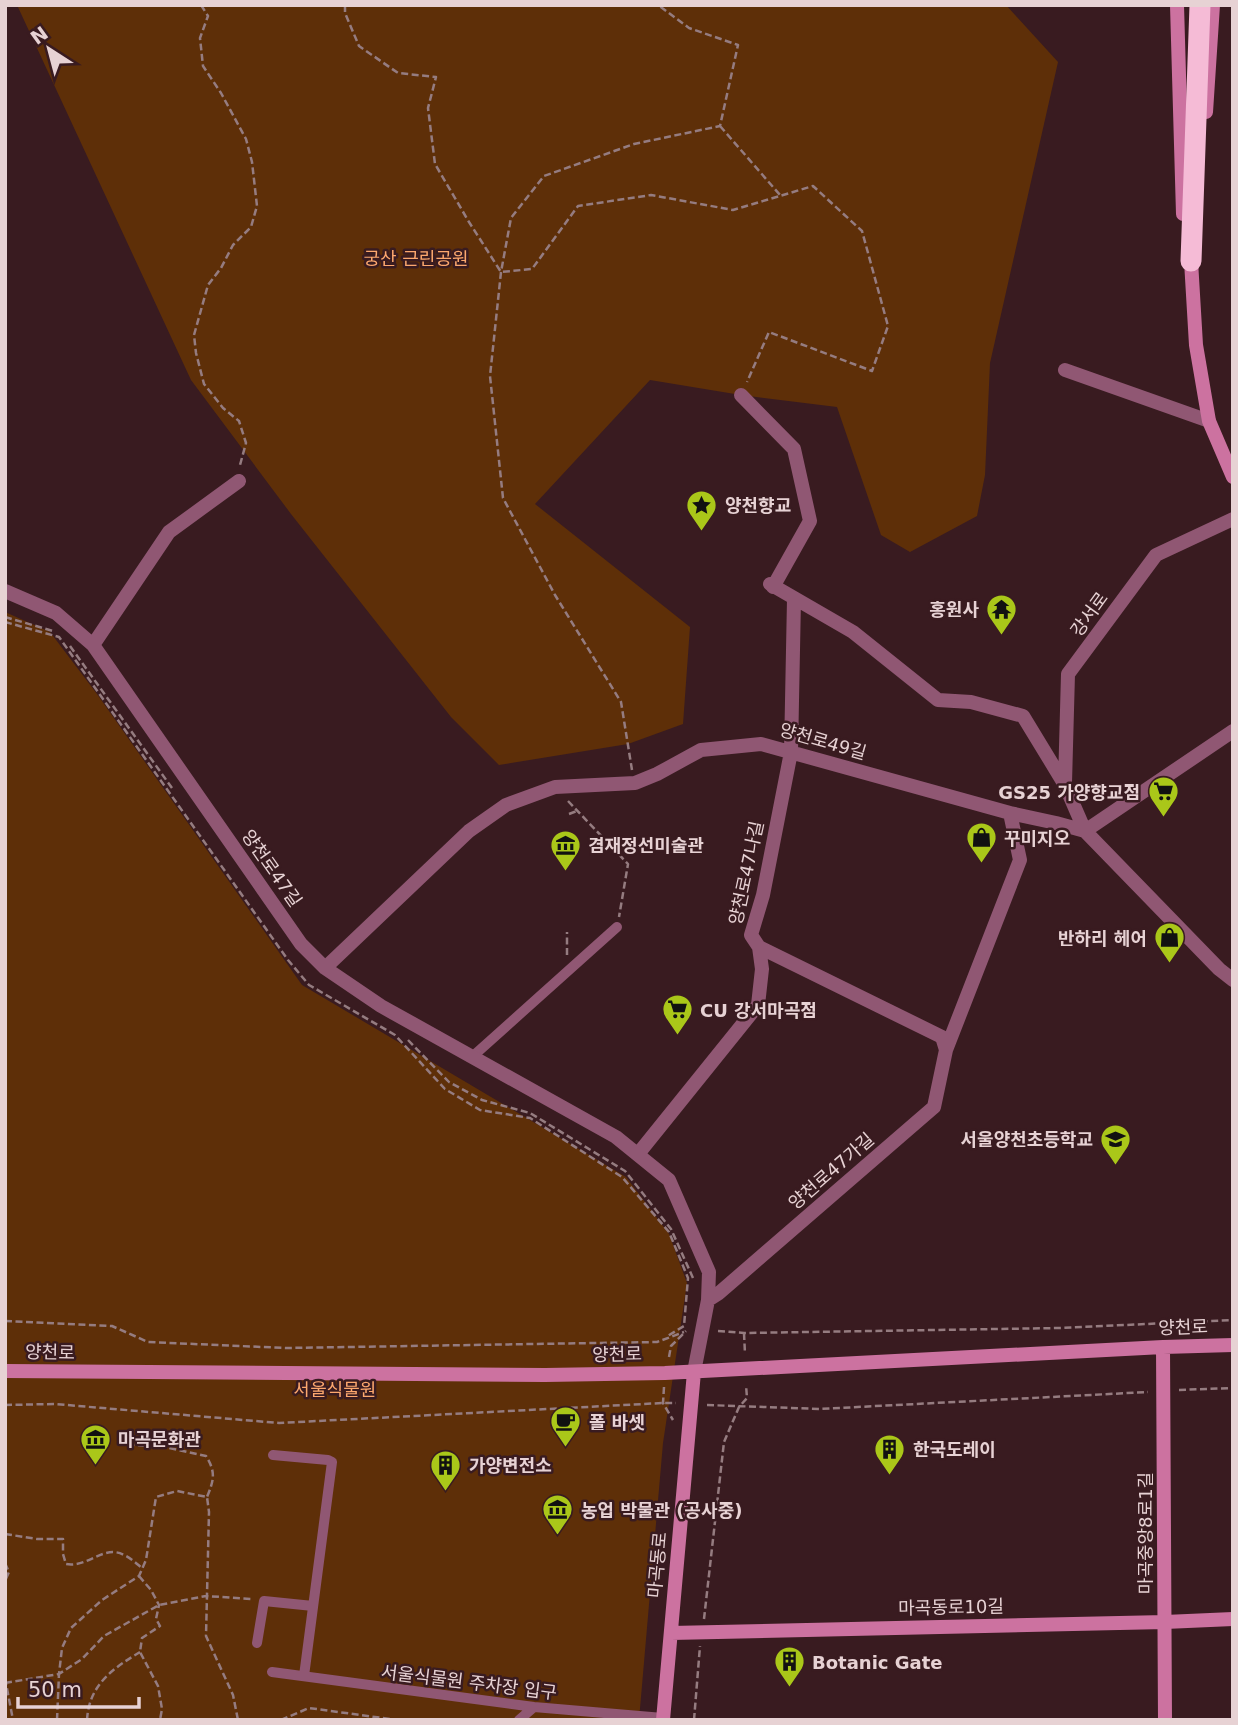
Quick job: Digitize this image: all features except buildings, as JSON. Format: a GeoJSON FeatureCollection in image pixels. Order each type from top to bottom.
{"type":"FeatureCollection","features":[{"type":"Feature","properties":{"kind":"highway"},"geometry":{"type":"LineString","coordinates":[[1191,261],[1200,5]]}},
{"type":"Feature","properties":{"kind":"main road"},"geometry":{"type":"LineString","coordinates":[[1177,5],[1184,246],[1191,261],[1196,345],[1209,421],[1233,477]]}},
{"type":"Feature","properties":{"kind":"main road"},"geometry":{"type":"LineString","coordinates":[[1191,261],[1202,237],[1205,125],[1213,5]]}},
{"type":"Feature","properties":{"kind":"main road","name":"양천로"},"geometry":{"type":"LineString","coordinates":[[5,1371],[545,1375],[746,1369],[1231,1341]]}},
{"type":"Feature","properties":{"kind":"main road","name":"마곡중앙8로1길"},"geometry":{"type":"LineString","coordinates":[[1163,1347],[1165,1720]]}},
{"type":"Feature","properties":{"kind":"main road","name":"마곡동로"},"geometry":{"type":"LineString","coordinates":[[663,1719],[694,1371]]}},
{"type":"Feature","properties":{"kind":"main road","name":"마곡동로10길"},"geometry":{"type":"LineString","coordinates":[[671,1633],[1233,1619]]}},
{"type":"Feature","properties":{"kind":"street"},"geometry":{"type":"LineString","coordinates":[[1065,370],[1209,421]]}},
{"type":"Feature","properties":{"kind":"street"},"geometry":{"type":"LineString","coordinates":[[741,395],[794,449],[810,521],[771,586],[853,632],[938,700],[971,702],[1023,716],[1065,785],[1085,831],[1219,969],[1233,980]]}},
{"type":"Feature","properties":{"kind":"street"},"geometry":{"type":"LineString","coordinates":[[93,645],[169,532],[239,481]]}},
{"type":"Feature","properties":{"kind":"street","name":"강서로"},"geometry":{"type":"LineString","coordinates":[[1065,785],[1068,674],[1156,555],[1233,519]]}},
{"type":"Feature","properties":{"kind":"street","name":"양천로47길"},"geometry":{"type":"LineString","coordinates":[[5,590],[56,613],[93,645],[301,944],[325,968],[382,1006],[616,1137],[669,1180],[709,1272],[708,1300],[693,1329],[694,1371]]}},
{"type":"Feature","properties":{"kind":"street","name":"양천로47나길"},"geometry":{"type":"LineString","coordinates":[[638,1154],[758,1005],[762,969],[759,947],[751,935],[763,895],[791,752],[794,599]]}},
{"type":"Feature","properties":{"kind":"street"},"geometry":{"type":"LineString","coordinates":[[1085,831],[1233,731]]}},
{"type":"Feature","properties":{"kind":"street","name":"양천로49길"},"geometry":{"type":"LineString","coordinates":[[325,968],[469,831],[506,804],[555,787],[635,783],[701,750],[761,744],[1085,831]]}},
{"type":"Feature","properties":{"kind":"street","name":"양천로47가길"},"geometry":{"type":"LineString","coordinates":[[708,1300],[934,1108],[946,1051],[1020,860],[1010,813]]}},
{"type":"Feature","properties":{"kind":"street"},"geometry":{"type":"LineString","coordinates":[[759,947],[942,1037],[946,1051]]}},
{"type":"Feature","properties":{"kind":"lane"},"geometry":{"type":"LineString","coordinates":[[472,1057],[618,927]]}},
{"type":"Feature","properties":{"kind":"lane"},"geometry":{"type":"LineString","coordinates":[[273,1455],[331,1462],[304,1676]]}},
{"type":"Feature","properties":{"kind":"lane"},"geometry":{"type":"LineString","coordinates":[[257,1643],[264,1601],[313,1606]]}},
{"type":"Feature","properties":{"kind":"lane","name":"서울식물원 주차장 입구"},"geometry":{"type":"LineString","coordinates":[[272,1672],[534,1707],[663,1719]]}},
{"type":"Feature","properties":{"kind":"lane"},"geometry":{"type":"LineString","coordinates":[[519,1720],[534,1707]]}},
{"type":"Feature","properties":{"kind":"path"},"geometry":{"type":"LineString","coordinates":[[201,5],[208,16],[200,38],[203,66],[246,139],[252,162],[257,206],[251,227],[233,245],[208,285],[194,335],[204,384],[223,408],[239,421],[246,443],[239,467],[239,481]]}},
{"type":"Feature","properties":{"kind":"path"},"geometry":{"type":"LineString","coordinates":[[345,5],[345,13],[359,46],[398,73],[436,77],[428,108],[435,164],[501,272]]}},
{"type":"Feature","properties":{"kind":"path"},"geometry":{"type":"LineString","coordinates":[[658,5],[688,28],[738,45],[720,126]]}},
{"type":"Feature","properties":{"kind":"path"},"geometry":{"type":"LineString","coordinates":[[635,783],[621,702],[555,595],[503,498],[490,376],[501,272],[512,218],[544,176],[634,145],[720,126]]}},
{"type":"Feature","properties":{"kind":"path"},"geometry":{"type":"LineString","coordinates":[[720,126],[780,196]]}},
{"type":"Feature","properties":{"kind":"path"},"geometry":{"type":"LineString","coordinates":[[501,272],[532,269],[578,206],[651,195],[733,210],[813,186],[862,231],[888,326],[872,371],[769,332],[741,395]]}},
{"type":"Feature","properties":{"kind":"path"},"geometry":{"type":"LineString","coordinates":[[5,617],[61,634],[177,795]]}},
{"type":"Feature","properties":{"kind":"path"},"geometry":{"type":"LineString","coordinates":[[555,787],[628,864],[618,927]]}},
{"type":"Feature","properties":{"kind":"path"},"geometry":{"type":"LineString","coordinates":[[569,814],[577,811]]}},
{"type":"Feature","properties":{"kind":"path"},"geometry":{"type":"LineString","coordinates":[[566,973],[567,932]]}},
{"type":"Feature","properties":{"kind":"path"},"geometry":{"type":"LineString","coordinates":[[408,1040],[449,1082],[482,1100],[530,1113],[625,1171],[671,1229],[693,1277],[692,1289]]}},
{"type":"Feature","properties":{"kind":"path"},"geometry":{"type":"LineString","coordinates":[[5,1321],[112,1326],[148,1342],[286,1349],[657,1342],[693,1329],[744,1333],[1060,1328],[1233,1320]]}},
{"type":"Feature","properties":{"kind":"path"},"geometry":{"type":"LineString","coordinates":[[671,1346],[693,1329]]}},
{"type":"Feature","properties":{"kind":"path"},"geometry":{"type":"LineString","coordinates":[[694,1720],[724,1442],[739,1406],[747,1398],[744,1333]]}},
{"type":"Feature","properties":{"kind":"path"},"geometry":{"type":"LineString","coordinates":[[5,1405],[55,1404],[279,1423],[663,1403],[819,1409],[1233,1388]]}},
{"type":"Feature","properties":{"kind":"path"},"geometry":{"type":"LineString","coordinates":[[117,1444],[165,1447],[206,1456],[213,1468],[212,1485],[206,1497],[209,1512],[206,1636],[233,1695],[238,1720]]}},
{"type":"Feature","properties":{"kind":"path"},"geometry":{"type":"LineString","coordinates":[[57,1720],[62,1648],[71,1628],[102,1600],[139,1576],[146,1560],[156,1497],[177,1491],[206,1497]]}},
{"type":"Feature","properties":{"kind":"path"},"geometry":{"type":"LineString","coordinates":[[5,1534],[37,1539],[62,1539],[66,1564],[75,1566],[109,1552],[123,1554],[142,1569]]}},
{"type":"Feature","properties":{"kind":"path"},"geometry":{"type":"LineString","coordinates":[[5,1563],[9,1572],[5,1581]]}},
{"type":"Feature","properties":{"kind":"path"},"geometry":{"type":"LineString","coordinates":[[139,1576],[152,1590],[159,1605],[156,1619],[160,1626],[142,1638],[140,1652],[158,1686],[162,1709],[160,1720]]}},
{"type":"Feature","properties":{"kind":"path"},"geometry":{"type":"LineString","coordinates":[[13,1720],[6,1681],[59,1674],[82,1659],[104,1636],[159,1605],[206,1596],[264,1601]]}},
{"type":"Feature","properties":{"kind":"path"},"geometry":{"type":"LineString","coordinates":[[87,1720],[88,1706],[99,1684],[117,1666],[140,1652]]}},
{"type":"Feature","properties":{"kind":"path"},"geometry":{"type":"LineString","coordinates":[[281,1720],[309,1708],[397,1720]]}},
{"type":"Feature","properties":{"kind":"green space","name":"궁산 근린공원"},"geometry":{"type":"Polygon","coordinates":[[[17,5],[1006,5],[1058,62],[990,363],[985,475],[977,516],[910,552],[881,535],[837,407],[650,380],[535,504],[690,627],[683,724],[628,744],[499,765],[451,717],[291,514],[191,380],[17,5]]]}},
{"type":"Feature","properties":{"kind":"green space","name":"서울식물원"},"geometry":{"type":"Polygon","coordinates":[[[5,612],[50,632],[97,694],[302,985],[626,1177],[669,1234],[687,1283],[663,1443],[639,1720],[5,1720],[5,612]]]}},
{"type":"Feature","properties":{"kind":"place","name":"양천향교"},"geometry":{"type":"Point","coordinates":[702,532]}},
{"type":"Feature","properties":{"kind":"place","name":"홍원사"},"geometry":{"type":"Point","coordinates":[1002,636]}},
{"type":"Feature","properties":{"kind":"place","name":"GS25 가양향교점"},"geometry":{"type":"Point","coordinates":[1163,819]}},
{"type":"Feature","properties":{"kind":"place","name":"꾸미지오"},"geometry":{"type":"Point","coordinates":[981,865]}},
{"type":"Feature","properties":{"kind":"place","name":"겸재정선미술관"},"geometry":{"type":"Point","coordinates":[565,872]}},
{"type":"Feature","properties":{"kind":"place","name":"반하리 헤어"},"geometry":{"type":"Point","coordinates":[1170,965]}},
{"type":"Feature","properties":{"kind":"place","name":"CU 강서마곡점"},"geometry":{"type":"Point","coordinates":[677,1037]}},
{"type":"Feature","properties":{"kind":"place","name":"서울양천초등학교"},"geometry":{"type":"Point","coordinates":[1116,1166]}},
{"type":"Feature","properties":{"kind":"place","name":"폴 바셋"},"geometry":{"type":"Point","coordinates":[566,1449]}},
{"type":"Feature","properties":{"kind":"place","name":"마곡문화관"},"geometry":{"type":"Point","coordinates":[95,1466]}},
{"type":"Feature","properties":{"kind":"place","name":"한국도레이"},"geometry":{"type":"Point","coordinates":[890,1476]}},
{"type":"Feature","properties":{"kind":"place","name":"가양변전소"},"geometry":{"type":"Point","coordinates":[446,1492]}},
{"type":"Feature","properties":{"kind":"place","name":"농업 박물관 (공사중)"},"geometry":{"type":"Point","coordinates":[558,1537]}},
{"type":"Feature","properties":{"kind":"place","name":"Botanic Gate"},"geometry":{"type":"Point","coordinates":[789,1689]}}]}
